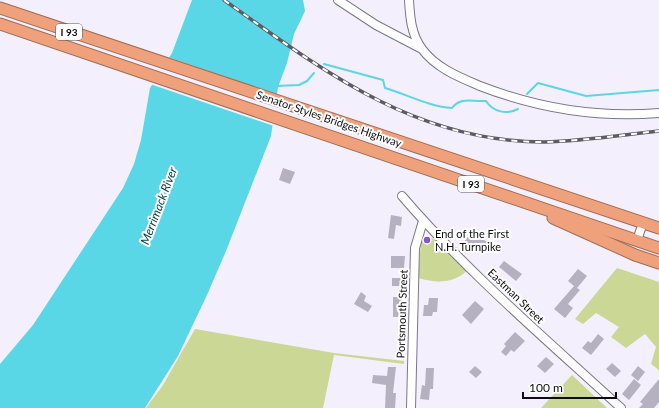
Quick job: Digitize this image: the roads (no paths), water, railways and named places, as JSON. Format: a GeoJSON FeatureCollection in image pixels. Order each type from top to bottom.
{"type":"FeatureCollection","features":[{"type":"Feature","properties":{"kind":"highway","name":"Senator Styles Bridges Highway"},"geometry":{"type":"LineString","coordinates":[[0,8],[288,106],[659,228]]}},
{"type":"Feature","properties":{"kind":"highway","name":"I 93"},"geometry":{"type":"LineString","coordinates":[[0,24],[284,119],[659,248]]}},
{"type":"Feature","properties":{"kind":"highway"},"geometry":{"type":"LineString","coordinates":[[513,199],[574,229],[659,263]]}},
{"type":"Feature","properties":{"kind":"street"},"geometry":{"type":"LineString","coordinates":[[338,0],[376,25],[422,49],[437,64],[456,75],[496,92],[538,104],[602,113],[659,113]]}},
{"type":"Feature","properties":{"kind":"street"},"geometry":{"type":"LineString","coordinates":[[409,0],[413,29],[422,49]]}},
{"type":"Feature","properties":{"kind":"street","name":"Eastman Street"},"geometry":{"type":"LineString","coordinates":[[402,196],[423,222],[534,330],[620,408]]}},
{"type":"Feature","properties":{"kind":"street","name":"Portsmouth Street"},"geometry":{"type":"LineString","coordinates":[[411,408],[415,248],[423,222]]}},
{"type":"Feature","properties":{"kind":"street"},"geometry":{"type":"LineString","coordinates":[[637,240],[643,223]]}},
{"type":"Feature","properties":{"kind":"water","name":"Merrimack River"},"geometry":{"type":"Polygon","coordinates":[[[192,0],[303,0],[305,11],[294,34],[287,63],[278,87],[271,136],[207,295],[178,356],[145,408],[0,408],[0,364],[33,325],[123,188],[134,164],[141,140],[150,88],[172,53],[192,0]]]}},
{"type":"Feature","properties":{"kind":"waterway"},"geometry":{"type":"LineString","coordinates":[[324,64],[383,80],[385,88],[435,105],[452,108],[455,104],[467,100],[486,101],[492,108],[505,112],[518,109]]}},
{"type":"Feature","properties":{"kind":"waterway"},"geometry":{"type":"LineString","coordinates":[[276,86],[299,85],[307,81],[314,73]]}},
{"type":"Feature","properties":{"kind":"waterway"},"geometry":{"type":"LineString","coordinates":[[527,94],[538,83],[586,96],[659,90]]}},
{"type":"Feature","properties":{"kind":"railway"},"geometry":{"type":"LineString","coordinates":[[224,0],[298,52],[373,98],[413,116],[454,130],[498,139],[544,142],[588,139],[659,131]]}},
{"type":"Feature","properties":{"kind":"place","name":"End of the First N.H. Turnpike"},"geometry":{"type":"Point","coordinates":[427,240]}}]}
